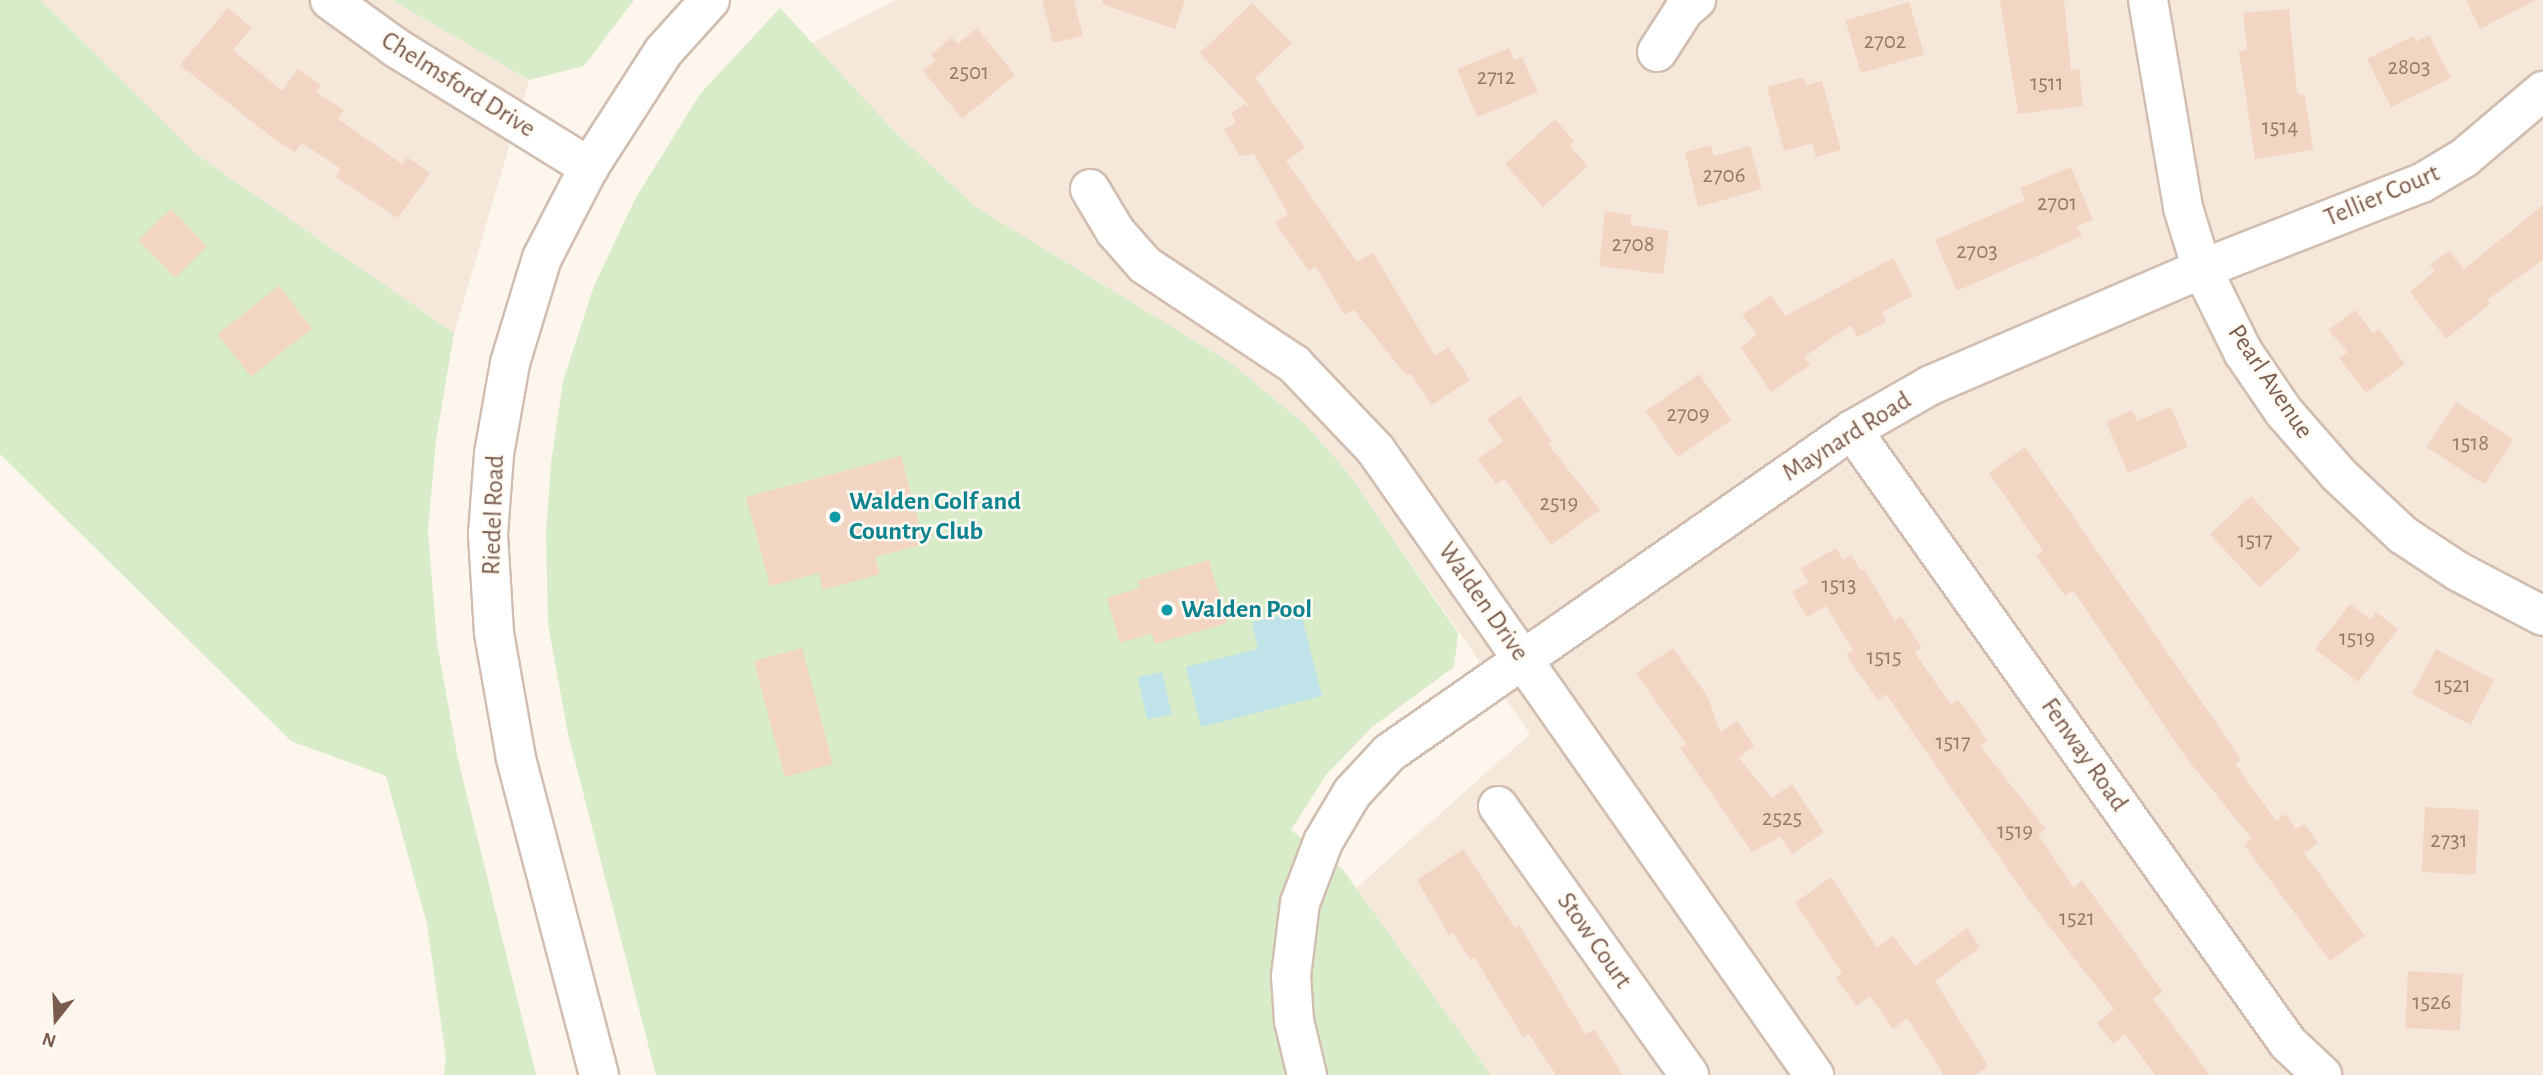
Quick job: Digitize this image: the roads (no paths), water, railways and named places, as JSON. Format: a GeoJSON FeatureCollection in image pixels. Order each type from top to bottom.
{"type":"FeatureCollection","features":[{"type":"Feature","properties":{"kind":"street","name":"Chelmsford Drive"},"geometry":{"type":"LineString","coordinates":[[330,0],[398,49],[589,167]]}},
{"type":"Feature","properties":{"kind":"street","name":"Riedel Road"},"geometry":{"type":"LineString","coordinates":[[599,1075],[516,758],[494,633],[488,534],[494,454],[510,363],[542,258],[589,167],[663,52],[710,0]]}},
{"type":"Feature","properties":{"kind":"street"},"geometry":{"type":"LineString","coordinates":[[1657,52],[1685,10],[1696,0]]}},
{"type":"Feature","properties":{"kind":"street","name":"Pearl Avenue"},"geometry":{"type":"LineString","coordinates":[[2148,0],[2168,135],[2183,208],[2202,269],[2243,352],[2284,412],[2339,475],[2414,542],[2459,572],[2543,615]]}},
{"type":"Feature","properties":{"kind":"street","name":"Tellier Court"},"geometry":{"type":"LineString","coordinates":[[2202,269],[2422,183],[2464,158],[2543,91]]}},
{"type":"Feature","properties":{"kind":"street","name":"Walden Drive"},"geometry":{"type":"LineString","coordinates":[[1090,190],[1115,231],[1145,265],[1260,340],[1332,399],[1375,449],[1814,1075]]}},
{"type":"Feature","properties":{"kind":"street","name":"Maynard Road"},"geometry":{"type":"LineString","coordinates":[[1307,1075],[1294,1021],[1293,941],[1300,903],[1323,842],[1352,793],[1390,753],[1852,430],[1931,385],[2202,269]]}},
{"type":"Feature","properties":{"kind":"street","name":"Fenway Road"},"geometry":{"type":"LineString","coordinates":[[1852,430],[2288,1043],[2322,1075]]}},
{"type":"Feature","properties":{"kind":"street","name":"Stow Court"},"geometry":{"type":"LineString","coordinates":[[1498,806],[1689,1075]]}},
{"type":"Feature","properties":{"kind":"water"},"geometry":{"type":"Polygon","coordinates":[[[1300,610],[1322,696],[1201,727],[1186,667],[1258,649],[1252,622],[1300,610]]]}},
{"type":"Feature","properties":{"kind":"water"},"geometry":{"type":"Polygon","coordinates":[[[1162,672],[1172,714],[1147,720],[1138,678],[1162,672]]]}},
{"type":"Feature","properties":{"kind":"place","name":"Walden Golf and Country Club"},"geometry":{"type":"Point","coordinates":[835,517]}},
{"type":"Feature","properties":{"kind":"place","name":"Walden Pool"},"geometry":{"type":"Point","coordinates":[1167,610]}}]}
